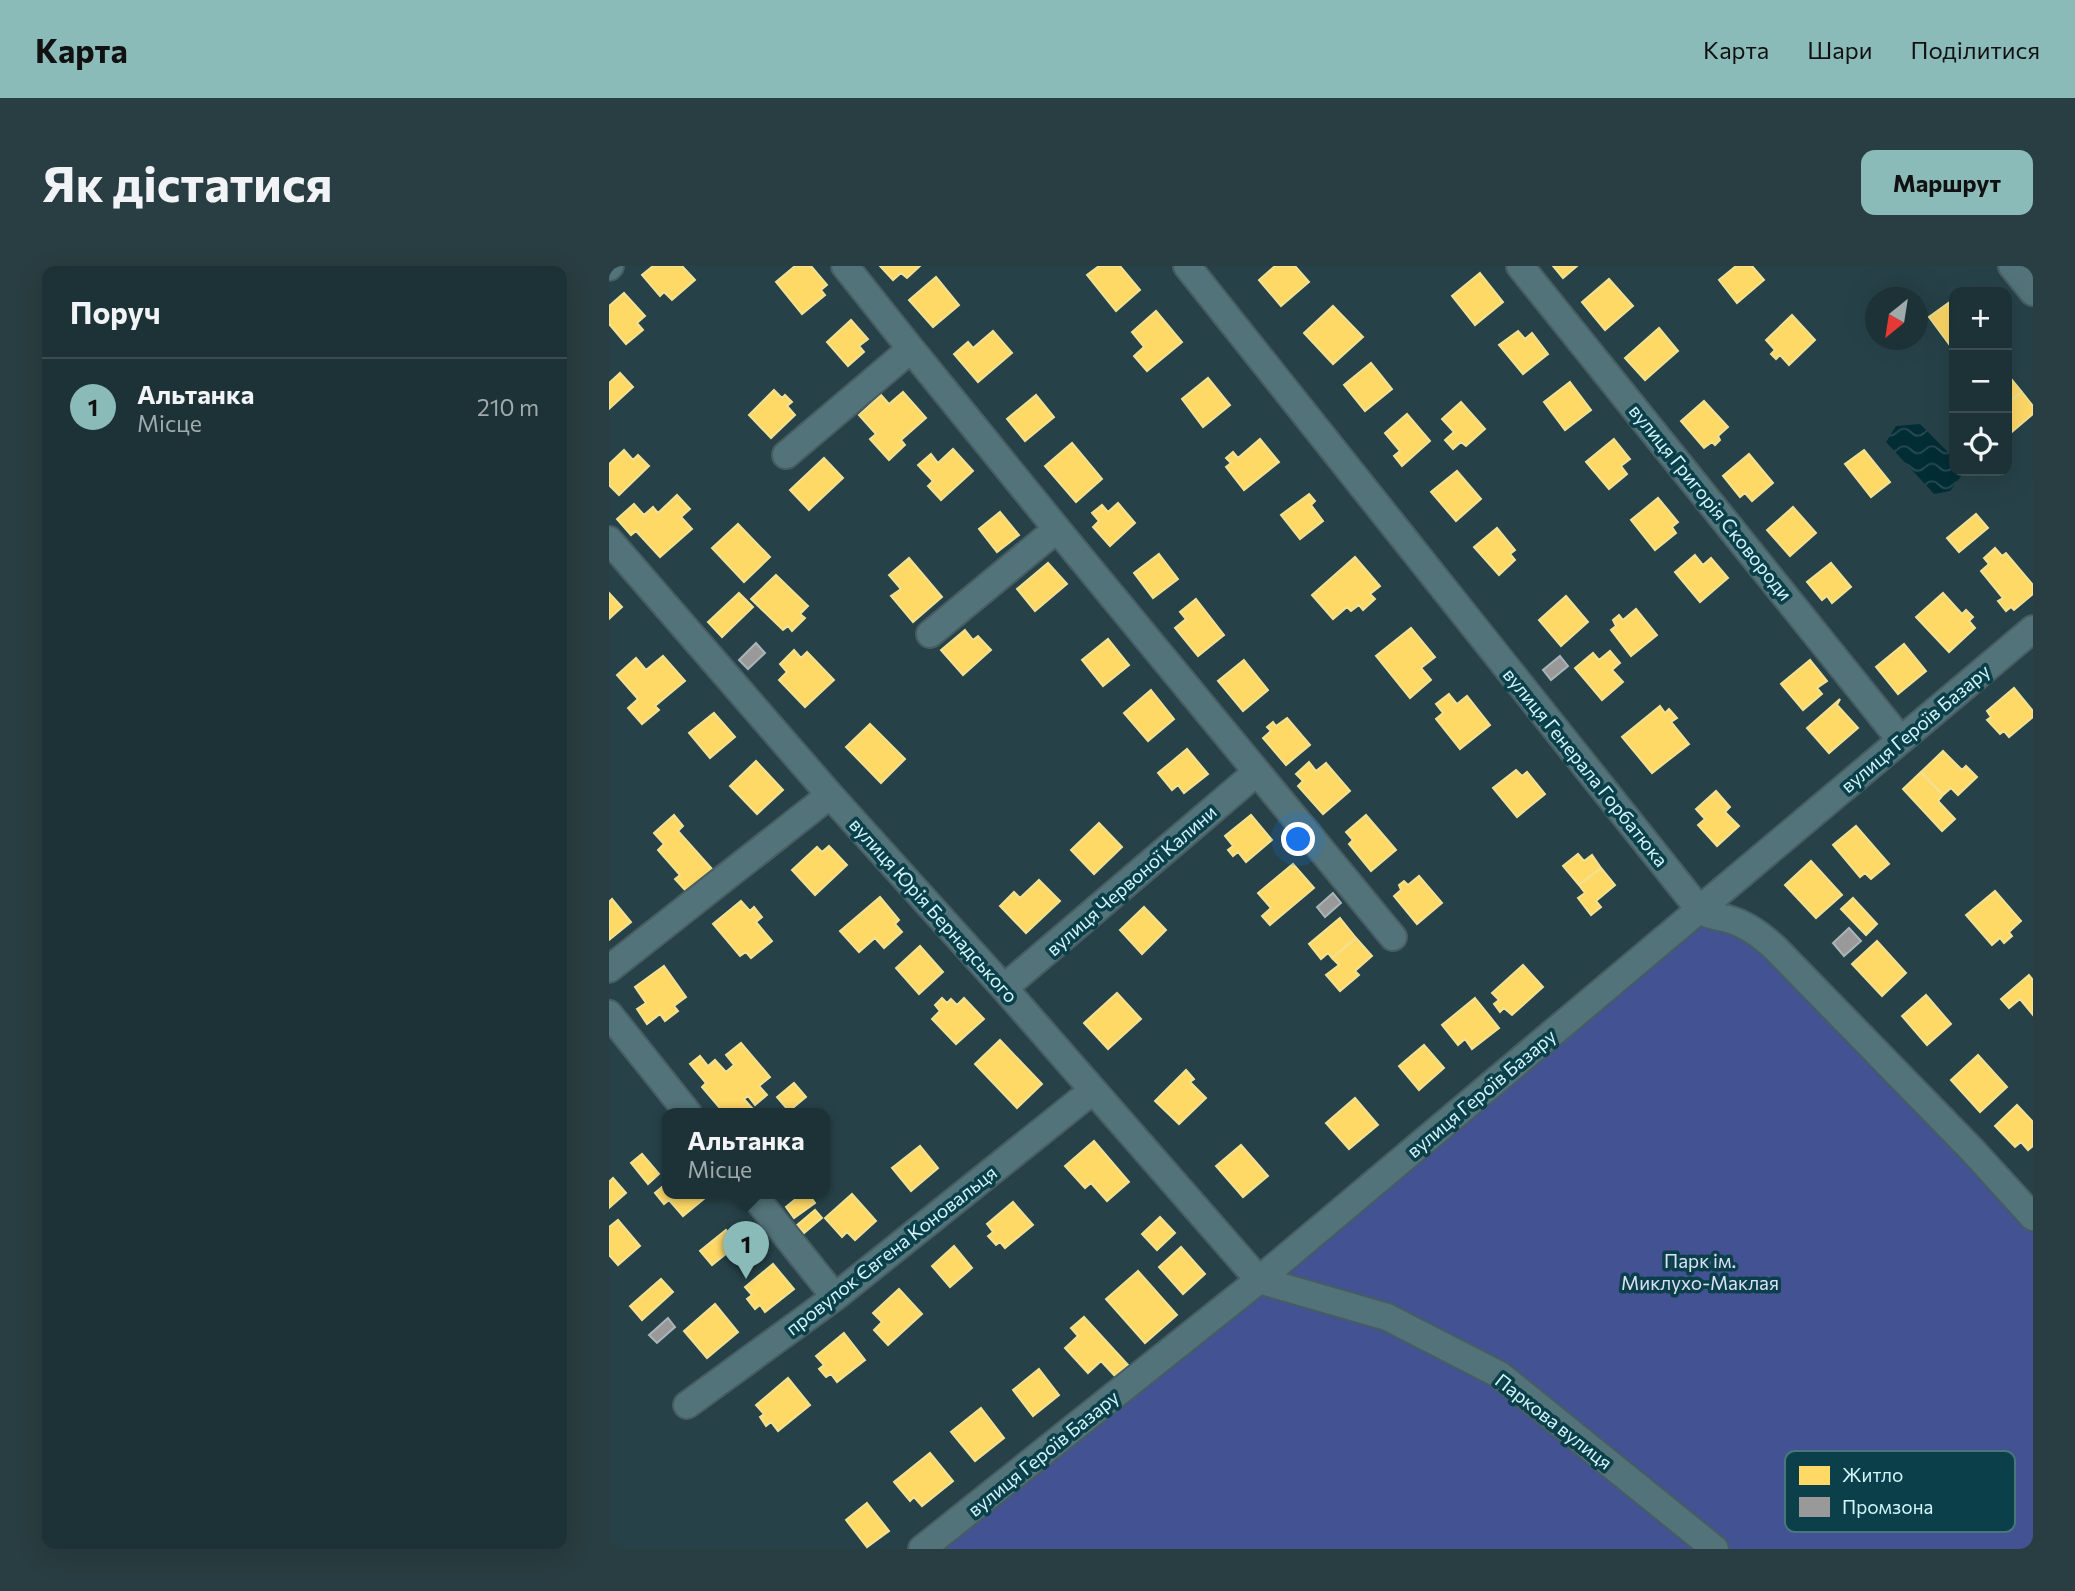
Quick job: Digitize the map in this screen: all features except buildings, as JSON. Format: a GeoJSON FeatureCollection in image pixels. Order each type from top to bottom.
{"type":"FeatureCollection","features":[{"type":"Feature","properties":{"kind":"street"},"geometry":{"type":"LineString","coordinates":[[845,266],[1056,529],[1393,937]]}},
{"type":"Feature","properties":{"kind":"street","name":"вулиця Генерала Горбатюка"},"geometry":{"type":"LineString","coordinates":[[1187,266],[1699,909]]}},
{"type":"Feature","properties":{"kind":"street","name":"вулиця Григорія Сковороди"},"geometry":{"type":"LineString","coordinates":[[1520,266],[1900,739]]}},
{"type":"Feature","properties":{"kind":"street"},"geometry":{"type":"LineString","coordinates":[[2012,266],[2033,292]]}},
{"type":"Feature","properties":{"kind":"street"},"geometry":{"type":"LineString","coordinates":[[786,455],[911,349]]}},
{"type":"Feature","properties":{"kind":"street"},"geometry":{"type":"LineString","coordinates":[[930,634],[1056,529]]}},
{"type":"Feature","properties":{"kind":"street","name":"вулиця Юрія Бернадського"},"geometry":{"type":"LineString","coordinates":[[609,540],[830,795],[1004,988],[1259,1280]]}},
{"type":"Feature","properties":{"kind":"street","name":"вулиця Героїв Базару"},"geometry":{"type":"LineString","coordinates":[[922,1549],[1259,1280],[2033,629]]}},
{"type":"Feature","properties":{"kind":"street","name":"вулиця Червоної Калини"},"geometry":{"type":"LineString","coordinates":[[1004,988],[1257,772]]}},
{"type":"Feature","properties":{"kind":"street"},"geometry":{"type":"LineString","coordinates":[[609,968],[830,795]]}},
{"type":"Feature","properties":{"kind":"street"},"geometry":{"type":"LineString","coordinates":[[1699,909],[1742,924],[1775,947],[1973,1150],[2033,1217]]}},
{"type":"Feature","properties":{"kind":"street"},"geometry":{"type":"LineString","coordinates":[[609,1014],[684,1108]]}},
{"type":"Feature","properties":{"kind":"street","name":"провулок Євгена Коновальця"},"geometry":{"type":"LineString","coordinates":[[687,1405],[835,1297],[1092,1091]]}},
{"type":"Feature","properties":{"kind":"street"},"geometry":{"type":"LineString","coordinates":[[757,1199],[835,1297]]}},
{"type":"Feature","properties":{"kind":"street","name":"Паркова вулиця"},"geometry":{"type":"LineString","coordinates":[[1259,1280],[1387,1317],[1500,1375],[1715,1549]]}},
{"type":"Feature","properties":{"kind":"green space","name":"Парк ім. Миклухо-Маклая"},"geometry":{"type":"Polygon","coordinates":[[[1699,909],[1731,920],[2033,1217],[2033,1549],[922,1549],[1699,909]]]}},
{"type":"Feature","properties":{"kind":"water"},"geometry":{"type":"Polygon","coordinates":[[[1920,424],[1949,453],[1949,476],[1961,476],[1950,491],[1934,494],[1886,442],[1896,426],[1920,424]]]}},
{"type":"Feature","properties":{"kind":"place","name":"Альтанка"},"geometry":{"type":"Point","coordinates":[746,1279]}}]}
